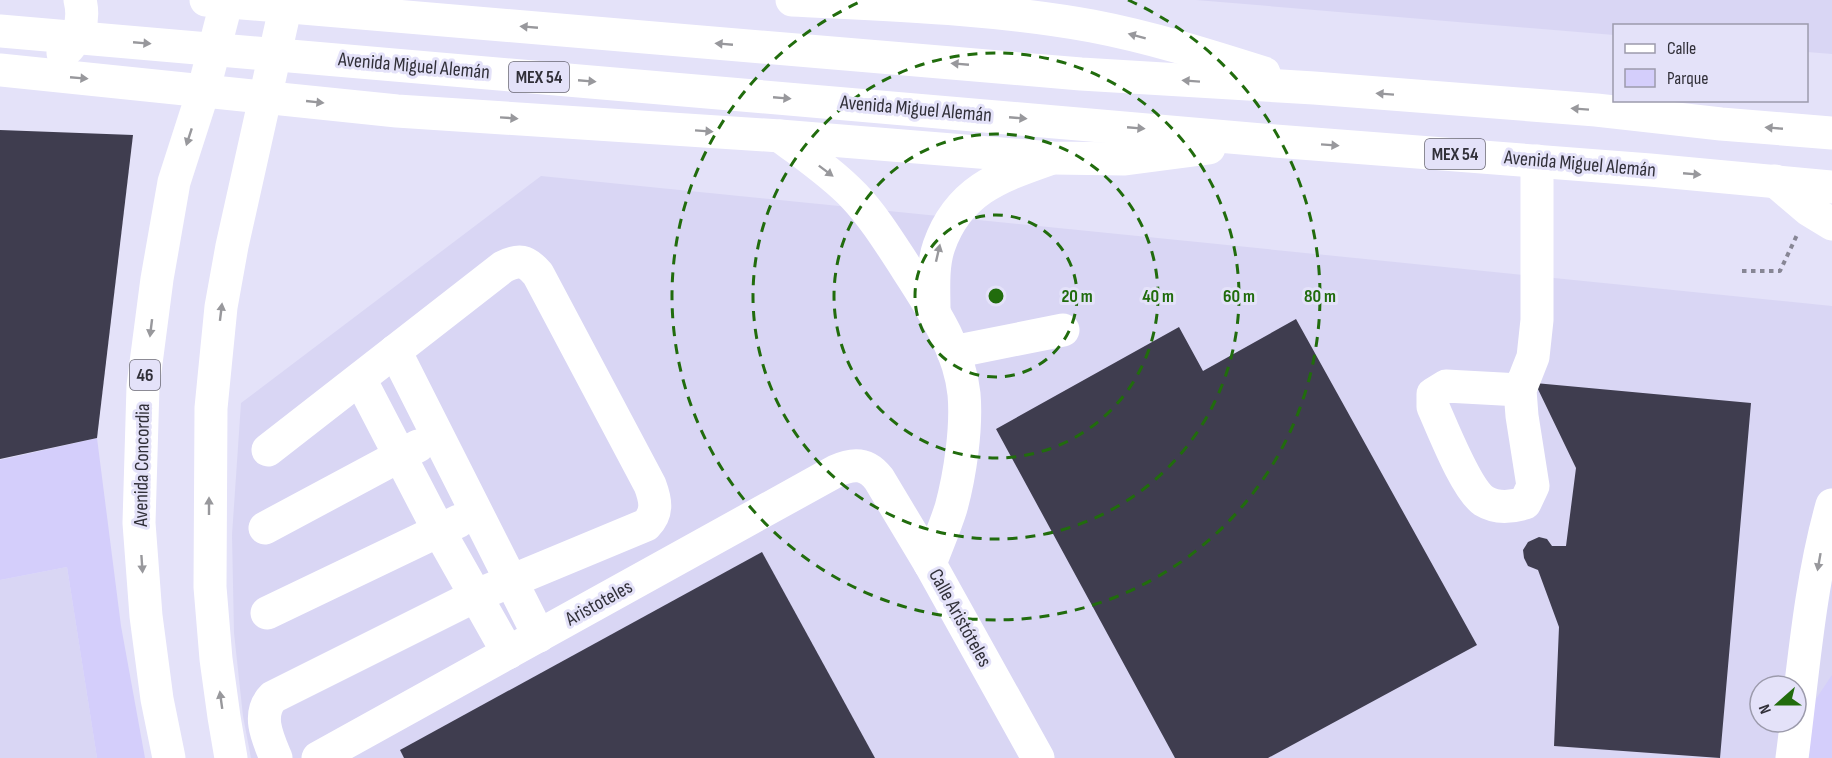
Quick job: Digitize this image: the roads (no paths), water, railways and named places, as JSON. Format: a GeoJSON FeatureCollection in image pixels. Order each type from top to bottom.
{"type":"FeatureCollection","features":[{"type":"Feature","properties":{"kind":"main road"},"geometry":{"type":"LineString","coordinates":[[7,71],[42,64],[57,57],[71,46],[79,30],[82,15],[80,0]]}},
{"type":"Feature","properties":{"kind":"main road"},"geometry":{"type":"LineString","coordinates":[[206,0],[1081,74],[1314,88],[1596,110],[1710,123],[1832,133]]}},
{"type":"Feature","properties":{"kind":"main road","name":"Avenida Concordia"},"geometry":{"type":"LineString","coordinates":[[170,758],[158,699],[146,616],[140,524],[143,386],[157,279],[174,182],[203,92],[227,0]]}},
{"type":"Feature","properties":{"kind":"main road"},"geometry":{"type":"LineString","coordinates":[[231,758],[216,659],[210,587],[211,408],[221,307],[230,256],[287,0]]}},
{"type":"Feature","properties":{"kind":"main road"},"geometry":{"type":"LineString","coordinates":[[391,0],[378,18],[372,34],[369,50],[370,70],[375,84],[397,111]]}},
{"type":"Feature","properties":{"kind":"main road"},"geometry":{"type":"LineString","coordinates":[[792,0],[923,7],[1021,16],[1091,26],[1205,54],[1314,88]]}},
{"type":"Feature","properties":{"kind":"main road","name":"Avenida Miguel Alemán"},"geometry":{"type":"LineString","coordinates":[[0,31],[1832,187]]}},
{"type":"Feature","properties":{"kind":"main road"},"geometry":{"type":"LineString","coordinates":[[7,71],[397,111],[780,136],[1052,158],[1125,159],[1275,141]]}},
{"type":"Feature","properties":{"kind":"main road"},"geometry":{"type":"LineString","coordinates":[[780,136],[835,177],[880,228],[934,311],[960,371],[964,394],[961,457],[951,506],[930,564]]}},
{"type":"Feature","properties":{"kind":"main road"},"geometry":{"type":"LineString","coordinates":[[934,311],[934,278],[938,247],[961,207],[981,188],[1006,174],[1052,158]]}},
{"type":"Feature","properties":{"kind":"main road"},"geometry":{"type":"LineString","coordinates":[[1521,390],[1533,357],[1537,320],[1537,161]]}},
{"type":"Feature","properties":{"kind":"main road"},"geometry":{"type":"LineString","coordinates":[[1775,182],[1820,217]]}},
{"type":"Feature","properties":{"kind":"main road"},"geometry":{"type":"LineString","coordinates":[[268,450],[502,267],[514,262],[524,262],[538,274],[650,485],[655,509],[653,518],[646,525],[475,596],[273,697],[266,706],[264,717],[276,758]]}},
{"type":"Feature","properties":{"kind":"main road"},"geometry":{"type":"LineString","coordinates":[[953,352],[1063,330]]}},
{"type":"Feature","properties":{"kind":"main road"},"geometry":{"type":"LineString","coordinates":[[395,351],[539,636]]}},
{"type":"Feature","properties":{"kind":"main road"},"geometry":{"type":"LineString","coordinates":[[360,379],[439,531],[508,653]]}},
{"type":"Feature","properties":{"kind":"main road"},"geometry":{"type":"LineString","coordinates":[[264,528],[438,435]]}},
{"type":"Feature","properties":{"kind":"main road","name":"Aristoteles"},"geometry":{"type":"LineString","coordinates":[[318,758],[371,744],[508,653],[847,466],[866,467],[879,479]]}},
{"type":"Feature","properties":{"kind":"main road","name":"Calle Aristóteles"},"geometry":{"type":"LineString","coordinates":[[879,479],[930,564],[1038,758]]}},
{"type":"Feature","properties":{"kind":"main road"},"geometry":{"type":"LineString","coordinates":[[1792,758],[1821,628],[1824,532],[1832,505]]}},
{"type":"Feature","properties":{"kind":"main road"},"geometry":{"type":"LineString","coordinates":[[267,613],[477,513]]}}]}
